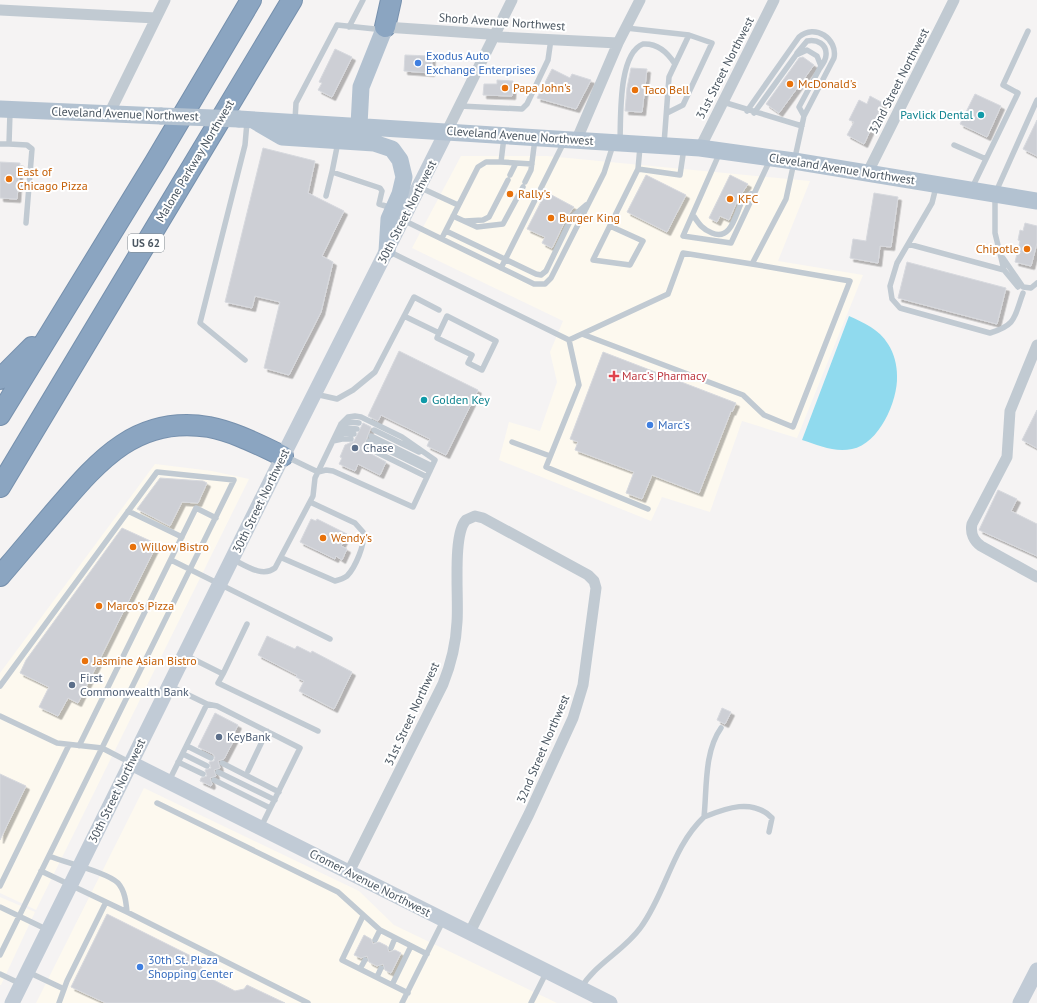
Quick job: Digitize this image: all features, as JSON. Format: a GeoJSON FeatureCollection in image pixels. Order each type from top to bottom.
{"type":"FeatureCollection","features":[{"type":"Feature","properties":{"kind":"highway","name":"US 62"},"geometry":{"type":"LineString","coordinates":[[0,415],[155,162],[251,0]]}},
{"type":"Feature","properties":{"kind":"highway","name":"Malone Parkway Northwest"},"geometry":{"type":"LineString","coordinates":[[0,487],[292,0]]}},
{"type":"Feature","properties":{"kind":"highway"},"geometry":{"type":"LineString","coordinates":[[385,27],[392,0]]}},
{"type":"Feature","properties":{"kind":"highway"},"geometry":{"type":"LineString","coordinates":[[0,379],[36,342],[66,307]]}},
{"type":"Feature","properties":{"kind":"highway"},"geometry":{"type":"LineString","coordinates":[[0,576],[97,464],[118,446],[141,435],[158,429],[175,426],[209,427],[250,441],[283,456]]}},
{"type":"Feature","properties":{"kind":"main road"},"geometry":{"type":"LineString","coordinates":[[359,126],[361,87],[385,27]]}},
{"type":"Feature","properties":{"kind":"main road","name":"Cleveland Avenue Northwest"},"geometry":{"type":"LineString","coordinates":[[5,109],[246,119],[536,136],[692,147],[794,161],[1037,201]]}},
{"type":"Feature","properties":{"kind":"main road"},"geometry":{"type":"LineString","coordinates":[[246,119],[282,137],[338,142],[374,143],[388,148],[396,154],[402,166],[404,177],[400,194],[398,215],[389,219],[387,251]]}},
{"type":"Feature","properties":{"kind":"main road","name":"30th Street Northwest"},"geometry":{"type":"LineString","coordinates":[[398,215],[419,187],[447,131]]}},
{"type":"Feature","properties":{"kind":"main road","name":"30th Street Northwest"},"geometry":{"type":"LineString","coordinates":[[12,1003],[283,456],[387,251]]}},
{"type":"Feature","properties":{"kind":"main road","name":"Cromer Avenue Northwest"},"geometry":{"type":"LineString","coordinates":[[131,763],[610,1003]]}},
{"type":"Feature","properties":{"kind":"main road"},"geometry":{"type":"LineString","coordinates":[[1020,1003],[1037,970]]}},
{"type":"Feature","properties":{"kind":"street"},"geometry":{"type":"LineString","coordinates":[[109,114],[165,0]]}},
{"type":"Feature","properties":{"kind":"street"},"geometry":{"type":"LineString","coordinates":[[385,27],[398,0]]}},
{"type":"Feature","properties":{"kind":"street","name":"30th Street Northwest"},"geometry":{"type":"LineString","coordinates":[[447,131],[512,0]]}},
{"type":"Feature","properties":{"kind":"street"},"geometry":{"type":"LineString","coordinates":[[571,139],[640,0]]}},
{"type":"Feature","properties":{"kind":"street","name":"31st Street Northwest"},"geometry":{"type":"LineString","coordinates":[[692,147],[722,102],[774,0]]}},
{"type":"Feature","properties":{"kind":"street","name":"32nd Street Northwest"},"geometry":{"type":"LineString","coordinates":[[867,174],[954,0]]}},
{"type":"Feature","properties":{"kind":"street"},"geometry":{"type":"LineString","coordinates":[[0,10],[156,18]]}},
{"type":"Feature","properties":{"kind":"street","name":"Shorb Avenue Northwest"},"geometry":{"type":"LineString","coordinates":[[385,27],[495,36],[618,43]]}},
{"type":"Feature","properties":{"kind":"street"},"geometry":{"type":"LineString","coordinates":[[1037,345],[1033,365],[1010,410],[1007,457],[972,524],[972,531],[975,540],[981,546],[1037,577]]}},
{"type":"Feature","properties":{"kind":"street","name":"31st Street Northwest"},"geometry":{"type":"LineString","coordinates":[[349,872],[443,684],[449,667],[454,650],[457,623],[459,534],[463,523],[474,516]]}},
{"type":"Feature","properties":{"kind":"street","name":"32nd Street Northwest"},"geometry":{"type":"LineString","coordinates":[[470,932],[536,800],[573,718],[583,685],[596,588],[594,581],[588,575],[495,524],[474,516]]}},
{"type":"Feature","properties":{"kind":"lane"},"geometry":{"type":"LineString","coordinates":[[349,27],[363,0]]}},
{"type":"Feature","properties":{"kind":"lane"},"geometry":{"type":"LineString","coordinates":[[295,122],[296,103],[337,25],[375,29],[385,27]]}},
{"type":"Feature","properties":{"kind":"lane"},"geometry":{"type":"LineString","coordinates":[[626,28],[697,36],[712,43],[683,105],[667,113]]}},
{"type":"Feature","properties":{"kind":"lane"},"geometry":{"type":"LineString","coordinates":[[971,190],[1018,93],[1003,86],[1028,31]]}},
{"type":"Feature","properties":{"kind":"lane"},"geometry":{"type":"LineString","coordinates":[[748,111],[796,39],[804,33],[814,32],[829,38],[833,45],[834,54],[804,116],[786,199],[752,264]]}},
{"type":"Feature","properties":{"kind":"lane"},"geometry":{"type":"LineString","coordinates":[[664,145],[669,77],[689,35]]}},
{"type":"Feature","properties":{"kind":"lane"},"geometry":{"type":"LineString","coordinates":[[460,106],[522,109],[527,104],[545,66],[550,53],[551,39]]}},
{"type":"Feature","properties":{"kind":"lane"},"geometry":{"type":"LineString","coordinates":[[754,112],[807,41],[816,41],[821,43],[825,48],[826,55],[799,107],[804,116]]}},
{"type":"Feature","properties":{"kind":"lane"},"geometry":{"type":"LineString","coordinates":[[332,172],[380,188],[382,191],[380,204],[398,215],[537,285],[545,284],[551,278],[604,173],[617,142],[625,69],[634,50],[643,44],[655,46],[666,54],[675,64]]}},
{"type":"Feature","properties":{"kind":"lane"},"geometry":{"type":"LineString","coordinates":[[796,55],[804,50],[811,52],[819,59],[820,68]]}},
{"type":"Feature","properties":{"kind":"lane"},"geometry":{"type":"LineString","coordinates":[[1023,293],[1004,270],[995,233],[995,194],[1037,100]]}},
{"type":"Feature","properties":{"kind":"lane"},"geometry":{"type":"LineString","coordinates":[[722,102],[802,126]]}},
{"type":"Feature","properties":{"kind":"lane"},"geometry":{"type":"LineString","coordinates":[[5,109],[9,144]]}},
{"type":"Feature","properties":{"kind":"lane"},"geometry":{"type":"LineString","coordinates":[[245,360],[200,323],[246,145],[246,119]]}},
{"type":"Feature","properties":{"kind":"lane"},"geometry":{"type":"LineString","coordinates":[[501,162],[504,135]]}},
{"type":"Feature","properties":{"kind":"lane"},"geometry":{"type":"LineString","coordinates":[[453,216],[480,228],[503,224],[524,185],[532,164],[536,136]]}},
{"type":"Feature","properties":{"kind":"lane"},"geometry":{"type":"LineString","coordinates":[[501,268],[571,139]]}},
{"type":"Feature","properties":{"kind":"lane"},"geometry":{"type":"LineString","coordinates":[[326,196],[338,142]]}},
{"type":"Feature","properties":{"kind":"lane"},"geometry":{"type":"LineString","coordinates":[[610,226],[642,241],[630,265],[594,260],[610,226],[638,169],[640,143]]}},
{"type":"Feature","properties":{"kind":"lane"},"geometry":{"type":"LineString","coordinates":[[0,144],[27,146],[32,149],[26,223]]}},
{"type":"Feature","properties":{"kind":"lane"},"geometry":{"type":"LineString","coordinates":[[954,145],[986,159]]}},
{"type":"Feature","properties":{"kind":"lane"},"geometry":{"type":"LineString","coordinates":[[638,169],[680,175],[692,147]]}},
{"type":"Feature","properties":{"kind":"lane"},"geometry":{"type":"LineString","coordinates":[[721,150],[683,236],[731,243],[771,158]]}},
{"type":"Feature","properties":{"kind":"lane"},"geometry":{"type":"LineString","coordinates":[[442,238],[480,165],[486,162],[532,164]]}},
{"type":"Feature","properties":{"kind":"lane"},"geometry":{"type":"LineString","coordinates":[[464,221],[482,220],[489,217],[516,163]]}},
{"type":"Feature","properties":{"kind":"lane"},"geometry":{"type":"LineString","coordinates":[[936,185],[932,203],[897,263],[890,286],[892,299],[900,308],[990,333],[1005,329],[1012,323],[1023,293]]}},
{"type":"Feature","properties":{"kind":"lane"},"geometry":{"type":"LineString","coordinates":[[419,187],[458,205]]}},
{"type":"Feature","properties":{"kind":"lane"},"geometry":{"type":"LineString","coordinates":[[693,215],[702,228],[714,234],[723,234],[729,230],[745,197],[755,192]]}},
{"type":"Feature","properties":{"kind":"lane"},"geometry":{"type":"LineString","coordinates":[[446,231],[537,274],[544,273],[572,217],[588,204]]}},
{"type":"Feature","properties":{"kind":"lane"},"geometry":{"type":"LineString","coordinates":[[908,244],[1004,270]]}},
{"type":"Feature","properties":{"kind":"lane"},"geometry":{"type":"LineString","coordinates":[[387,251],[569,340]]}},
{"type":"Feature","properties":{"kind":"lane"},"geometry":{"type":"LineString","coordinates":[[569,340],[668,294],[683,253],[850,281],[793,427],[764,415],[742,394],[582,334]]}},
{"type":"Feature","properties":{"kind":"lane"},"geometry":{"type":"LineString","coordinates":[[1000,255],[1023,287],[1031,288],[1037,283]]}},
{"type":"Feature","properties":{"kind":"lane"},"geometry":{"type":"LineString","coordinates":[[1023,293],[1037,289]]}},
{"type":"Feature","properties":{"kind":"lane"},"geometry":{"type":"LineString","coordinates":[[315,394],[337,399],[353,390],[375,372],[414,298],[439,310]]}},
{"type":"Feature","properties":{"kind":"lane"},"geometry":{"type":"LineString","coordinates":[[404,316],[439,333]]}},
{"type":"Feature","properties":{"kind":"lane"},"geometry":{"type":"LineString","coordinates":[[447,316],[496,341],[482,370],[468,363],[472,355],[437,338],[439,333],[447,316]]}},
{"type":"Feature","properties":{"kind":"lane"},"geometry":{"type":"LineString","coordinates":[[569,340],[578,385],[546,467],[648,509]]}},
{"type":"Feature","properties":{"kind":"lane"},"geometry":{"type":"LineString","coordinates":[[232,559],[256,570],[266,572],[275,568],[282,558],[310,502],[318,472],[337,433],[348,417],[361,417],[402,437],[431,469]]}},
{"type":"Feature","properties":{"kind":"lane"},"geometry":{"type":"LineString","coordinates":[[337,433],[351,422],[359,423]]}},
{"type":"Feature","properties":{"kind":"lane"},"geometry":{"type":"LineString","coordinates":[[348,428],[354,434],[342,439],[337,433],[348,428]]}},
{"type":"Feature","properties":{"kind":"lane"},"geometry":{"type":"LineString","coordinates":[[374,430],[431,469]]}},
{"type":"Feature","properties":{"kind":"lane"},"geometry":{"type":"LineString","coordinates":[[431,469],[369,441],[431,469]]}},
{"type":"Feature","properties":{"kind":"lane"},"geometry":{"type":"LineString","coordinates":[[512,442],[550,456]]}},
{"type":"Feature","properties":{"kind":"lane"},"geometry":{"type":"LineString","coordinates":[[283,456],[318,472],[326,470],[333,471],[413,507],[431,469]]}},
{"type":"Feature","properties":{"kind":"lane"},"geometry":{"type":"LineString","coordinates":[[0,686],[157,472],[234,480],[0,955]]}},
{"type":"Feature","properties":{"kind":"lane"},"geometry":{"type":"LineString","coordinates":[[282,558],[335,581],[346,576],[351,570],[365,538],[363,532],[355,524],[310,502]]}},
{"type":"Feature","properties":{"kind":"lane"},"geometry":{"type":"LineString","coordinates":[[79,746],[196,508],[216,518]]}},
{"type":"Feature","properties":{"kind":"lane"},"geometry":{"type":"LineString","coordinates":[[128,511],[182,537]]}},
{"type":"Feature","properties":{"kind":"lane"},"geometry":{"type":"LineString","coordinates":[[171,560],[330,639]]}},
{"type":"Feature","properties":{"kind":"lane"},"geometry":{"type":"LineString","coordinates":[[247,624],[218,683],[318,731]]}},
{"type":"Feature","properties":{"kind":"lane"},"geometry":{"type":"LineString","coordinates":[[184,655],[223,674]]}},
{"type":"Feature","properties":{"kind":"lane"},"geometry":{"type":"LineString","coordinates":[[169,686],[207,704],[217,706],[300,748],[261,828]]}},
{"type":"Feature","properties":{"kind":"lane"},"geometry":{"type":"LineString","coordinates":[[169,782],[207,704]]}},
{"type":"Feature","properties":{"kind":"lane"},"geometry":{"type":"LineString","coordinates":[[0,716],[57,743],[102,748],[131,763]]}},
{"type":"Feature","properties":{"kind":"lane"},"geometry":{"type":"LineString","coordinates":[[704,817],[710,755],[716,735],[721,728]]}},
{"type":"Feature","properties":{"kind":"lane"},"geometry":{"type":"LineString","coordinates":[[248,771],[267,731]]}},
{"type":"Feature","properties":{"kind":"lane"},"geometry":{"type":"LineString","coordinates":[[0,886],[69,744]]}},
{"type":"Feature","properties":{"kind":"lane"},"geometry":{"type":"LineString","coordinates":[[187,746],[211,758]]}},
{"type":"Feature","properties":{"kind":"lane"},"geometry":{"type":"LineString","coordinates":[[182,754],[207,766]]}},
{"type":"Feature","properties":{"kind":"lane"},"geometry":{"type":"LineString","coordinates":[[178,762],[203,774]]}},
{"type":"Feature","properties":{"kind":"lane"},"geometry":{"type":"LineString","coordinates":[[222,763],[279,792]]}},
{"type":"Feature","properties":{"kind":"lane"},"geometry":{"type":"LineString","coordinates":[[218,772],[275,800]]}},
{"type":"Feature","properties":{"kind":"lane"},"geometry":{"type":"LineString","coordinates":[[214,780],[270,808]]}},
{"type":"Feature","properties":{"kind":"lane"},"geometry":{"type":"LineString","coordinates":[[157,803],[338,892],[380,930],[427,954]]}},
{"type":"Feature","properties":{"kind":"lane"},"geometry":{"type":"LineString","coordinates":[[581,988],[595,969],[628,942],[640,929],[653,907],[682,846],[693,827],[704,817],[728,808],[742,806],[753,807],[772,818],[769,832]]}},
{"type":"Feature","properties":{"kind":"lane"},"geometry":{"type":"LineString","coordinates":[[49,856],[97,873],[117,883],[125,895],[127,912]]}},
{"type":"Feature","properties":{"kind":"lane"},"geometry":{"type":"LineString","coordinates":[[41,871],[127,912],[308,1003]]}},
{"type":"Feature","properties":{"kind":"lane"},"geometry":{"type":"LineString","coordinates":[[58,1003],[106,902]]}},
{"type":"Feature","properties":{"kind":"lane"},"geometry":{"type":"LineString","coordinates":[[0,907],[48,930]]}},
{"type":"Feature","properties":{"kind":"lane"},"geometry":{"type":"LineString","coordinates":[[363,916],[342,960],[408,992]]}},
{"type":"Feature","properties":{"kind":"lane"},"geometry":{"type":"LineString","coordinates":[[402,1003],[444,919]]}},
{"type":"Feature","properties":{"kind":"lane"},"geometry":{"type":"LineString","coordinates":[[375,940],[380,930]]}},
{"type":"Feature","properties":{"kind":"lane"},"geometry":{"type":"LineString","coordinates":[[391,948],[396,938]]}},
{"type":"Feature","properties":{"kind":"lane"},"geometry":{"type":"LineString","coordinates":[[392,985],[411,946]]}},
{"type":"Feature","properties":{"kind":"lane"},"geometry":{"type":"LineString","coordinates":[[360,969],[365,960]]}},
{"type":"Feature","properties":{"kind":"lane"},"geometry":{"type":"LineString","coordinates":[[377,977],[381,968]]}},
{"type":"Feature","properties":{"kind":"lane"},"geometry":{"type":"LineString","coordinates":[[531,1003],[547,971]]}},
{"type":"Feature","properties":{"kind":"lane"},"geometry":{"type":"LineString","coordinates":[[0,974],[25,978],[64,989]]}},
{"type":"Feature","properties":{"kind":"shaded area"},"geometry":{"type":"Polygon","coordinates":[[[461,156],[547,156],[810,181],[778,261],[863,275],[797,438],[742,421],[710,512],[662,497],[651,521],[499,460],[509,422],[540,431],[557,382],[550,352],[563,321],[412,248],[461,156]]]}},
{"type":"Feature","properties":{"kind":"shaded area"},"geometry":{"type":"Polygon","coordinates":[[[155,464],[212,471],[249,479],[36,910],[0,893],[0,673],[155,464]]]}},
{"type":"Feature","properties":{"kind":"shaded area"},"geometry":{"type":"Polygon","coordinates":[[[144,788],[359,891],[394,925],[557,1003],[36,1003],[144,788]]]}},
{"type":"Feature","properties":{"kind":"shaded area"},"geometry":{"type":"Polygon","coordinates":[[[0,897],[35,912],[1,985],[0,985],[0,897]]]}},
{"type":"Feature","properties":{"kind":"water"},"geometry":{"type":"Polygon","coordinates":[[[849,316],[876,330],[888,344],[896,363],[897,376],[894,397],[890,409],[885,420],[871,439],[852,449],[839,450],[827,448],[802,440],[849,316]]]}},
{"type":"Feature","properties":{"kind":"building"},"geometry":{"type":"Polygon","coordinates":[[[335,49],[352,57],[332,97],[318,90],[322,83],[319,82],[335,49]]]}},
{"type":"Feature","properties":{"kind":"building","name":"Exodus Auto Exchange Enterprises"},"geometry":{"type":"Polygon","coordinates":[[[405,55],[432,56],[431,73],[404,71],[405,55]]]}},
{"type":"Feature","properties":{"kind":"building","name":"McDonald's"},"geometry":{"type":"Polygon","coordinates":[[[803,57],[814,65],[779,113],[766,104],[799,58],[803,57]]]}},
{"type":"Feature","properties":{"kind":"building","name":"Taco Bell"},"geometry":{"type":"Polygon","coordinates":[[[631,68],[647,69],[642,112],[625,111],[631,68]]]}},
{"type":"Feature","properties":{"kind":"building"},"geometry":{"type":"Polygon","coordinates":[[[552,69],[570,78],[572,74],[591,80],[576,109],[537,98],[552,69]]]}},
{"type":"Feature","properties":{"kind":"building"},"geometry":{"type":"Polygon","coordinates":[[[497,80],[513,81],[512,96],[483,95],[484,84],[497,84],[497,80]]]}},
{"type":"Feature","properties":{"kind":"building","name":"Pavlick Dental"},"geometry":{"type":"Polygon","coordinates":[[[975,94],[1001,106],[987,137],[960,124],[975,94]]]}},
{"type":"Feature","properties":{"kind":"building"},"geometry":{"type":"Polygon","coordinates":[[[870,96],[883,103],[864,144],[847,135],[854,122],[849,120],[859,100],[867,104],[870,96]]]}},
{"type":"Feature","properties":{"kind":"building"},"geometry":{"type":"Polygon","coordinates":[[[1037,120],[1037,156],[1023,149],[1037,120]]]}},
{"type":"Feature","properties":{"kind":"building"},"geometry":{"type":"Polygon","coordinates":[[[263,148],[315,161],[308,193],[344,211],[322,256],[333,262],[321,312],[289,375],[264,368],[280,302],[255,296],[252,308],[225,302],[263,148]]]}},
{"type":"Feature","properties":{"kind":"building"},"geometry":{"type":"Polygon","coordinates":[[[0,162],[20,163],[17,199],[0,198],[0,162]]]}},
{"type":"Feature","properties":{"kind":"building"},"geometry":{"type":"Polygon","coordinates":[[[646,175],[686,195],[667,232],[627,212],[646,175]]]}},
{"type":"Feature","properties":{"kind":"building"},"geometry":{"type":"Polygon","coordinates":[[[730,175],[748,184],[737,201],[729,220],[720,216],[717,222],[709,218],[730,175]]]}},
{"type":"Feature","properties":{"kind":"building","name":"Burger King"},"geometry":{"type":"Polygon","coordinates":[[[546,192],[574,207],[568,215],[552,248],[542,243],[545,237],[527,229],[546,192]]]}},
{"type":"Feature","properties":{"kind":"building"},"geometry":{"type":"Polygon","coordinates":[[[874,193],[898,197],[891,247],[880,246],[878,263],[850,258],[853,239],[866,241],[874,193]]]}},
{"type":"Feature","properties":{"kind":"building","name":"Chipotle"},"geometry":{"type":"Polygon","coordinates":[[[1025,223],[1037,226],[1037,243],[1031,266],[1015,262],[1020,241],[1018,240],[1020,230],[1023,231],[1025,223]]]}},
{"type":"Feature","properties":{"kind":"building"},"geometry":{"type":"Polygon","coordinates":[[[907,262],[1006,288],[997,324],[898,298],[907,262]]]}},
{"type":"Feature","properties":{"kind":"building","name":"Golden Key"},"geometry":{"type":"Polygon","coordinates":[[[399,351],[478,390],[446,455],[427,446],[430,439],[381,415],[378,421],[368,416],[399,351]]]}},
{"type":"Feature","properties":{"kind":"building","name":"Marc's"},"geometry":{"type":"Polygon","coordinates":[[[603,352],[736,403],[732,412],[731,411],[699,493],[652,475],[642,499],[626,493],[634,472],[575,450],[578,442],[570,439],[603,352]]]}},
{"type":"Feature","properties":{"kind":"building"},"geometry":{"type":"Polygon","coordinates":[[[1037,410],[1037,448],[1022,440],[1037,410]]]}},
{"type":"Feature","properties":{"kind":"building","name":"Chase"},"geometry":{"type":"Polygon","coordinates":[[[363,423],[371,427],[362,449],[386,462],[380,475],[358,464],[355,471],[339,464],[345,445],[354,441],[363,423]]]}},
{"type":"Feature","properties":{"kind":"building"},"geometry":{"type":"Polygon","coordinates":[[[160,478],[203,481],[207,483],[198,503],[182,502],[170,526],[137,509],[160,478]]]}},
{"type":"Feature","properties":{"kind":"building"},"geometry":{"type":"Polygon","coordinates":[[[998,490],[1017,499],[1011,511],[1037,524],[1037,556],[979,530],[998,490]]]}},
{"type":"Feature","properties":{"kind":"building","name":"Wendy's"},"geometry":{"type":"Polygon","coordinates":[[[311,519],[316,521],[317,519],[347,534],[341,546],[347,549],[342,560],[336,556],[335,559],[300,542],[311,519]]]}},
{"type":"Feature","properties":{"kind":"building"},"geometry":{"type":"Polygon","coordinates":[[[122,528],[157,544],[78,703],[68,698],[58,716],[39,707],[49,687],[20,673],[26,660],[122,528]]]}},
{"type":"Feature","properties":{"kind":"building"},"geometry":{"type":"Polygon","coordinates":[[[267,636],[295,649],[297,646],[311,653],[312,651],[352,672],[334,709],[299,691],[304,681],[296,677],[297,675],[258,655],[267,636]]]}},
{"type":"Feature","properties":{"kind":"building"},"geometry":{"type":"Polygon","coordinates":[[[722,708],[731,712],[725,724],[717,720],[722,708]]]}},
{"type":"Feature","properties":{"kind":"building"},"geometry":{"type":"Polygon","coordinates":[[[215,713],[238,725],[233,735],[236,736],[224,759],[218,761],[220,768],[214,770],[216,776],[210,778],[212,784],[211,786],[200,781],[201,778],[207,776],[205,770],[211,768],[209,762],[214,761],[215,757],[213,754],[198,747],[215,713]]]}},
{"type":"Feature","properties":{"kind":"building"},"geometry":{"type":"Polygon","coordinates":[[[0,774],[26,786],[0,840],[0,774]]]}},
{"type":"Feature","properties":{"kind":"building","name":"30th St. Plaza Shopping Center"},"geometry":{"type":"Polygon","coordinates":[[[107,914],[191,956],[208,977],[235,991],[244,989],[247,985],[285,1003],[106,1003],[71,987],[107,914]]]}},
{"type":"Feature","properties":{"kind":"building"},"geometry":{"type":"Polygon","coordinates":[[[364,935],[371,939],[373,944],[379,942],[387,946],[389,952],[395,950],[401,953],[391,973],[385,970],[383,964],[377,966],[369,962],[367,956],[361,958],[354,955],[364,935]]]}},
{"type":"Feature","properties":{"kind":"place","name":"Exodus Auto Exchange Enterprises"},"geometry":{"type":"Point","coordinates":[418,63]}},
{"type":"Feature","properties":{"kind":"place","name":"McDonald's"},"geometry":{"type":"Point","coordinates":[790,84]}},
{"type":"Feature","properties":{"kind":"place","name":"Papa John's"},"geometry":{"type":"Point","coordinates":[505,88]}},
{"type":"Feature","properties":{"kind":"place","name":"Taco Bell"},"geometry":{"type":"Point","coordinates":[635,90]}},
{"type":"Feature","properties":{"kind":"place","name":"Pavlick Dental"},"geometry":{"type":"Point","coordinates":[981,115]}},
{"type":"Feature","properties":{"kind":"place","name":"East of Chicago Pizza"},"geometry":{"type":"Point","coordinates":[9,179]}},
{"type":"Feature","properties":{"kind":"place","name":"Rally's"},"geometry":{"type":"Point","coordinates":[510,194]}},
{"type":"Feature","properties":{"kind":"place","name":"KFC"},"geometry":{"type":"Point","coordinates":[730,199]}},
{"type":"Feature","properties":{"kind":"place","name":"Burger King"},"geometry":{"type":"Point","coordinates":[551,218]}},
{"type":"Feature","properties":{"kind":"place","name":"Chipotle"},"geometry":{"type":"Point","coordinates":[1027,249]}},
{"type":"Feature","properties":{"kind":"place","name":"Marc's Pharmacy"},"geometry":{"type":"Point","coordinates":[614,376]}},
{"type":"Feature","properties":{"kind":"place","name":"Golden Key"},"geometry":{"type":"Point","coordinates":[424,400]}},
{"type":"Feature","properties":{"kind":"place","name":"Marc's"},"geometry":{"type":"Point","coordinates":[650,425]}},
{"type":"Feature","properties":{"kind":"place","name":"Chase"},"geometry":{"type":"Point","coordinates":[355,448]}},
{"type":"Feature","properties":{"kind":"place","name":"Wendy's"},"geometry":{"type":"Point","coordinates":[323,538]}},
{"type":"Feature","properties":{"kind":"place","name":"Willow Bistro"},"geometry":{"type":"Point","coordinates":[133,547]}},
{"type":"Feature","properties":{"kind":"place","name":"Marco's Pizza"},"geometry":{"type":"Point","coordinates":[99,606]}},
{"type":"Feature","properties":{"kind":"place","name":"Jasmine Asian Bistro"},"geometry":{"type":"Point","coordinates":[85,661]}},
{"type":"Feature","properties":{"kind":"place","name":"First Commonwealth Bank"},"geometry":{"type":"Point","coordinates":[72,685]}},
{"type":"Feature","properties":{"kind":"place","name":"KeyBank"},"geometry":{"type":"Point","coordinates":[219,737]}},
{"type":"Feature","properties":{"kind":"place","name":"30th St. Plaza Shopping Center"},"geometry":{"type":"Point","coordinates":[140,967]}}]}
